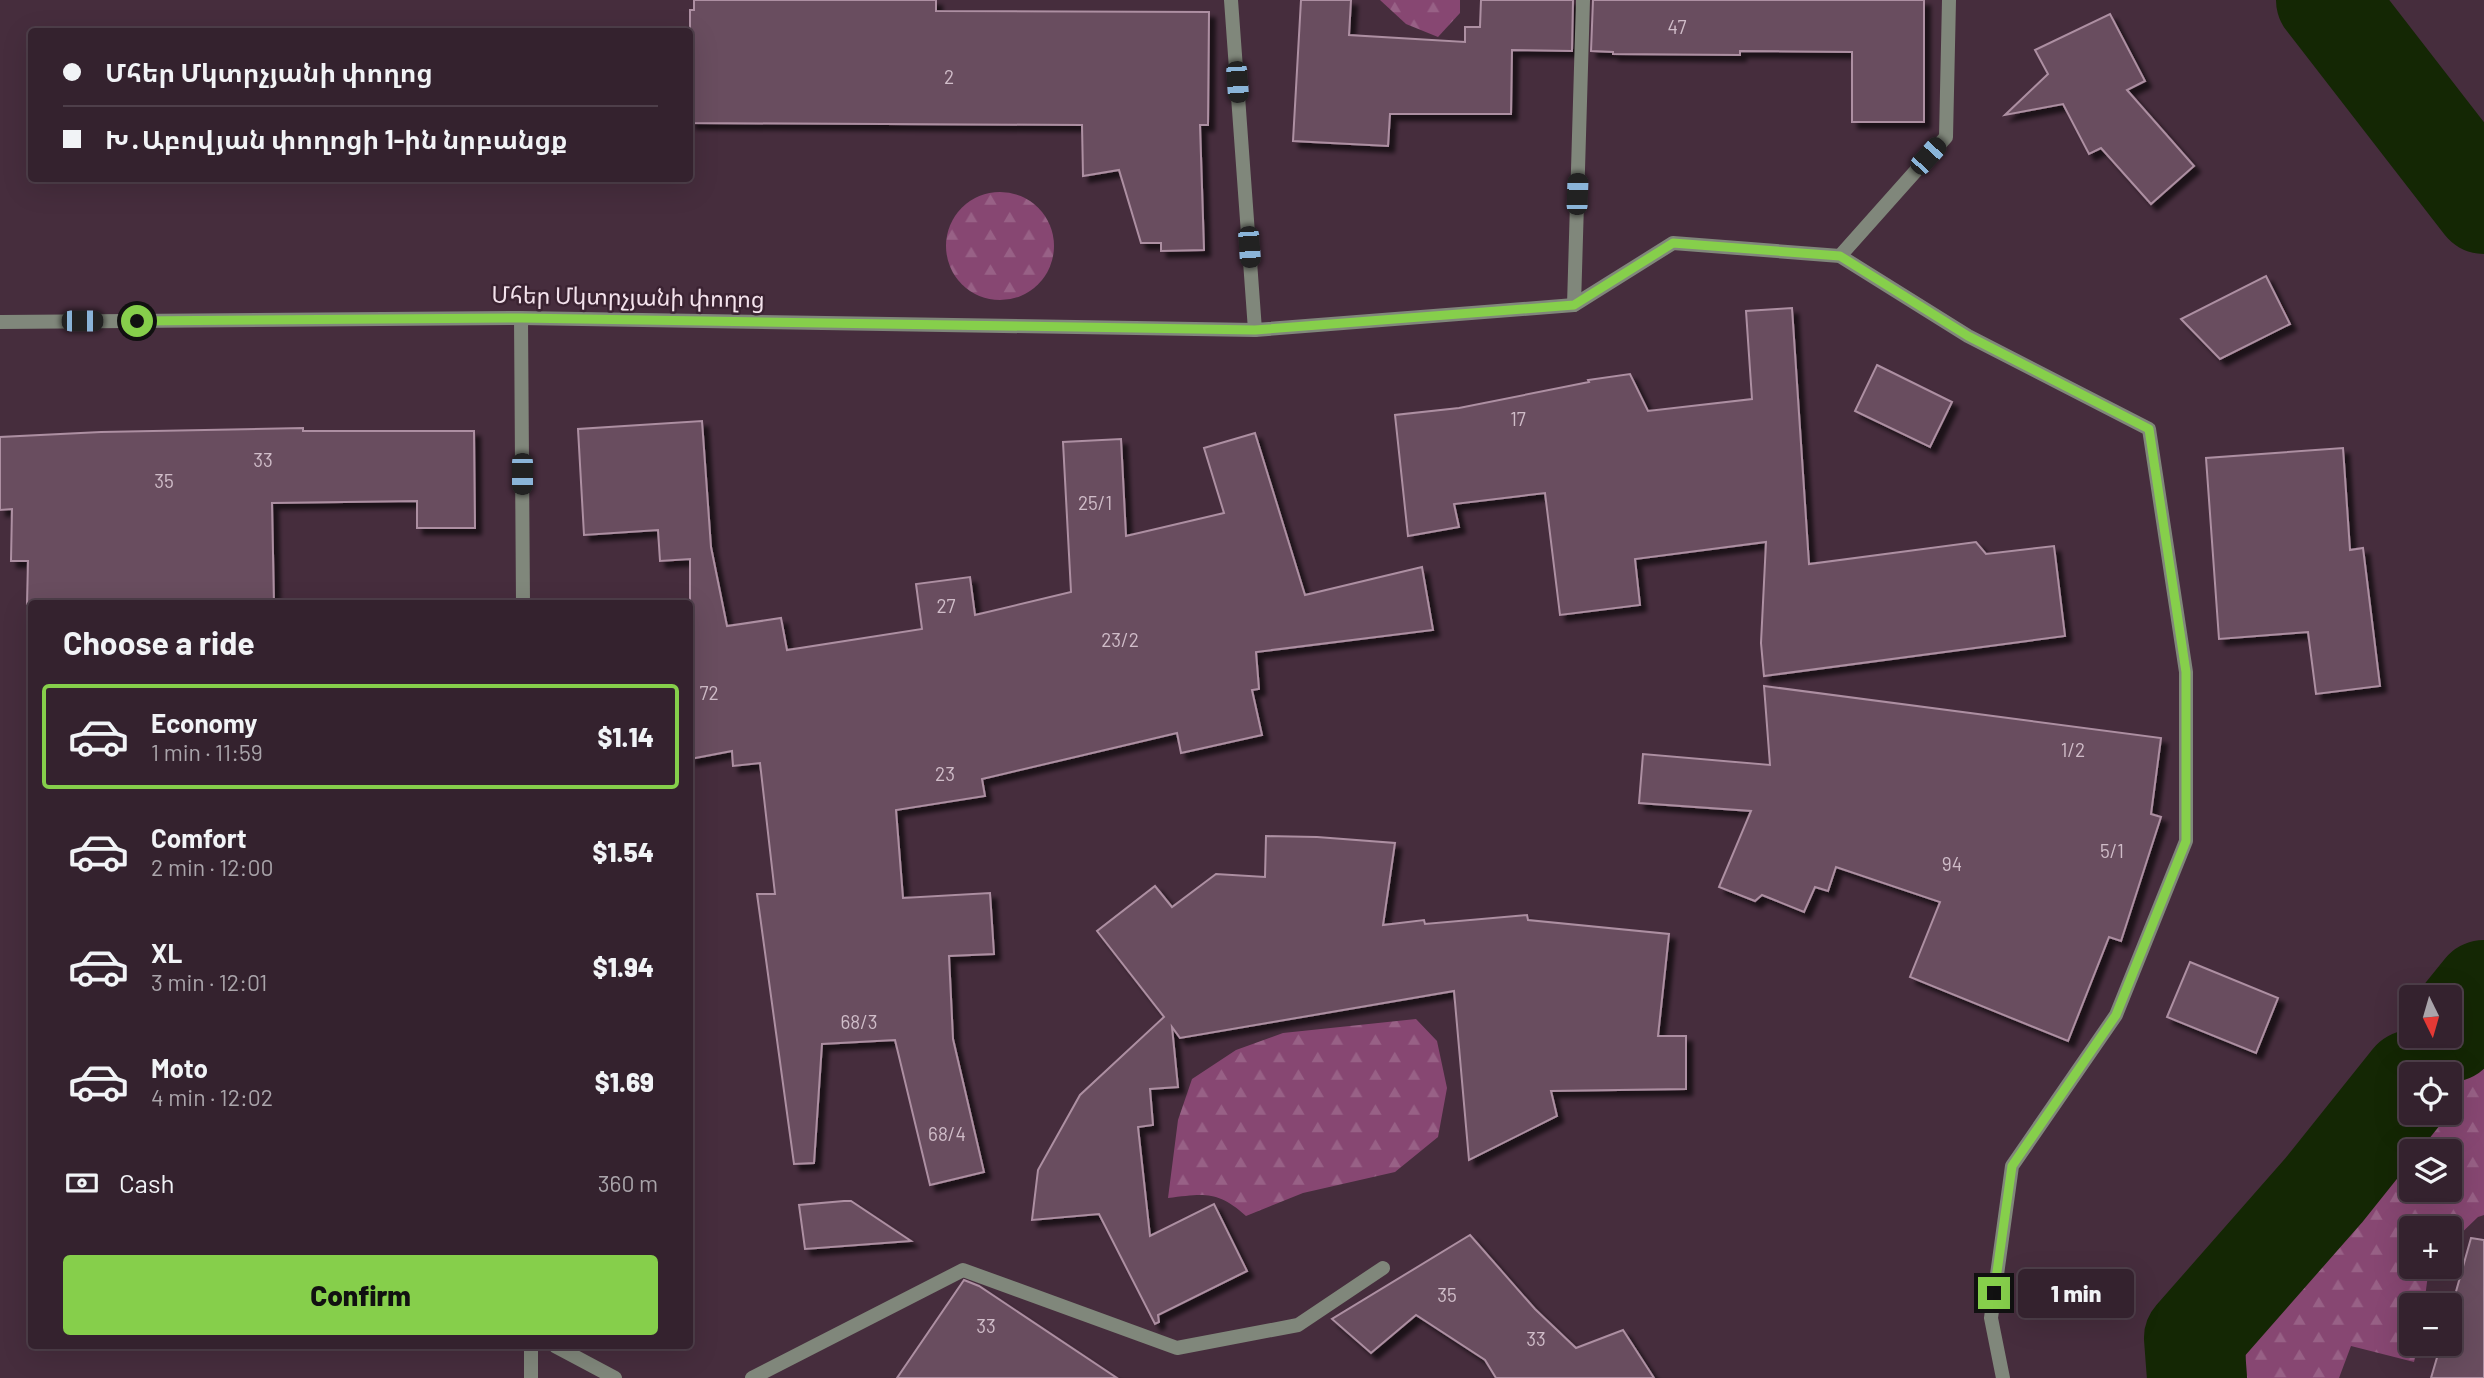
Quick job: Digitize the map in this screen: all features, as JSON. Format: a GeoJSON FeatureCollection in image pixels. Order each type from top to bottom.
{"type":"FeatureCollection","features":[{"type":"Feature","properties":{"kind":"street"},"geometry":{"type":"LineString","coordinates":[[1231,0],[1255,330]]}},
{"type":"Feature","properties":{"kind":"street"},"geometry":{"type":"LineString","coordinates":[[1574,305],[1583,0]]}},
{"type":"Feature","properties":{"kind":"street"},"geometry":{"type":"LineString","coordinates":[[1840,256],[1946,137],[1949,0]]}},
{"type":"Feature","properties":{"kind":"street"},"geometry":{"type":"LineString","coordinates":[[1574,305],[1673,243],[1840,256],[1968,336],[2149,429],[2186,672],[2186,841],[2116,1015],[2012,1166],[1991,1318],[2003,1378]]}},
{"type":"Feature","properties":{"kind":"street","name":"Մհեր Մկտրչյանի փողոց"},"geometry":{"type":"LineString","coordinates":[[0,322],[521,318],[1255,330],[1574,305]]}},
{"type":"Feature","properties":{"kind":"street"},"geometry":{"type":"LineString","coordinates":[[521,318],[523,600]]}},
{"type":"Feature","properties":{"kind":"street"},"geometry":{"type":"LineString","coordinates":[[752,1378],[963,1270],[1177,1348],[1298,1325],[1383,1268]]}},
{"type":"Feature","properties":{"kind":"street"},"geometry":{"type":"LineString","coordinates":[[531,1349],[531,1378]]}},
{"type":"Feature","properties":{"kind":"street"},"geometry":{"type":"LineString","coordinates":[[561,1349],[615,1378]]}},
{"type":"Feature","properties":{"kind":"green space"},"geometry":{"type":"Polygon","coordinates":[[[1380,0],[1460,0],[1460,13],[1438,37],[1406,24],[1380,0]]]}},
{"type":"Feature","properties":{"kind":"green space"},"geometry":{"type":"Polygon","coordinates":[[[1000,192],[1021,196],[1038,208],[1050,225],[1054,246],[1050,267],[1038,284],[1021,296],[1000,300],[979,296],[962,284],[950,267],[946,246],[950,225],[962,208],[979,196],[1000,192]]]}},
{"type":"Feature","properties":{"kind":"green space"},"geometry":{"type":"Polygon","coordinates":[[[1416,1019],[1437,1041],[1447,1088],[1438,1137],[1395,1172],[1303,1193],[1246,1216],[1227,1202],[1210,1196],[1168,1198],[1178,1120],[1192,1079],[1236,1050],[1283,1033],[1416,1019]]]}},
{"type":"Feature","properties":{"kind":"green space"},"geometry":{"type":"Polygon","coordinates":[[[2484,1045],[2484,1215],[2478,1217],[2462,1232],[2462,1216],[2399,1216],[2399,1279],[2427,1279],[2426,1293],[2399,1293],[2399,1356],[2415,1356],[2414,1362],[2351,1346],[2339,1378],[2244,1378],[2248,1328],[2319,1245],[2408,1125],[2462,1125],[2462,1067],[2484,1045]]]}},
{"type":"Feature","properties":{"kind":"building"},"geometry":{"type":"Polygon","coordinates":[[[694,0],[936,0],[936,11],[1209,12],[1208,125],[1200,125],[1204,250],[1161,251],[1161,243],[1141,243],[1119,170],[1083,176],[1082,125],[693,123],[693,28],[690,28],[690,10],[694,10],[694,0]]]}},
{"type":"Feature","properties":{"kind":"building"},"geometry":{"type":"Polygon","coordinates":[[[1301,0],[1351,0],[1349,35],[1465,42],[1465,27],[1480,27],[1481,0],[1573,0],[1572,51],[1512,50],[1511,114],[1390,114],[1388,146],[1293,141],[1301,0]]]}},
{"type":"Feature","properties":{"kind":"building"},"geometry":{"type":"Polygon","coordinates":[[[1593,0],[1924,0],[1924,122],[1852,122],[1852,52],[1740,51],[1740,55],[1613,54],[1591,51],[1593,0]]]}},
{"type":"Feature","properties":{"kind":"building"},"geometry":{"type":"Polygon","coordinates":[[[2110,14],[2145,81],[2127,90],[2194,166],[2151,204],[2101,148],[2089,154],[2063,104],[2005,115],[2048,74],[2035,50],[2110,14]]]}},
{"type":"Feature","properties":{"kind":"building"},"geometry":{"type":"Polygon","coordinates":[[[2266,276],[2290,324],[2220,359],[2181,319],[2266,276]]]}},
{"type":"Feature","properties":{"kind":"building"},"geometry":{"type":"Polygon","coordinates":[[[1792,308],[1809,564],[1976,542],[1986,554],[2054,546],[2065,636],[1764,676],[1761,643],[1766,542],[1635,559],[1640,605],[1560,615],[1545,493],[1454,504],[1459,527],[1408,536],[1395,415],[1459,408],[1589,382],[1588,380],[1630,374],[1648,411],[1752,399],[1746,311],[1792,308]]]}},
{"type":"Feature","properties":{"kind":"building"},"geometry":{"type":"Polygon","coordinates":[[[1877,365],[1952,402],[1930,447],[1855,411],[1877,365]]]}},
{"type":"Feature","properties":{"kind":"building"},"geometry":{"type":"Polygon","coordinates":[[[702,421],[711,547],[727,626],[781,618],[787,650],[922,629],[916,584],[970,577],[975,615],[1071,592],[1063,442],[1121,439],[1126,536],[1224,513],[1204,448],[1255,433],[1305,595],[1422,567],[1433,630],[1256,652],[1259,689],[1252,690],[1262,735],[1181,753],[1177,733],[982,779],[985,796],[896,810],[903,898],[990,893],[994,954],[949,956],[953,1039],[984,1172],[930,1185],[895,1040],[822,1044],[814,1163],[794,1164],[757,894],[775,894],[760,763],[733,766],[732,751],[693,758],[693,600],[690,600],[690,559],[660,561],[658,530],[584,535],[578,429],[702,421]]]}},
{"type":"Feature","properties":{"kind":"building"},"geometry":{"type":"Polygon","coordinates":[[[303,428],[303,431],[474,431],[475,528],[417,528],[417,501],[272,503],[274,600],[28,600],[27,604],[28,561],[11,561],[12,509],[0,510],[0,437],[303,428]]]}},
{"type":"Feature","properties":{"kind":"building"},"geometry":{"type":"Polygon","coordinates":[[[2343,448],[2350,550],[2363,548],[2380,686],[2316,694],[2308,632],[2219,639],[2206,458],[2343,448]]]}},
{"type":"Feature","properties":{"kind":"building"},"geometry":{"type":"Polygon","coordinates":[[[1764,686],[2161,738],[2151,814],[2161,817],[2121,941],[2109,937],[2068,1041],[1910,977],[1940,902],[1836,867],[1828,891],[1815,887],[1804,912],[1762,895],[1755,901],[1719,887],[1751,811],[1639,803],[1643,754],[1770,765],[1764,686]]]}},
{"type":"Feature","properties":{"kind":"building"},"geometry":{"type":"Polygon","coordinates":[[[1266,836],[1395,843],[1383,925],[1424,920],[1425,924],[1527,915],[1528,920],[1669,934],[1658,1036],[1686,1036],[1686,1089],[1551,1091],[1557,1116],[1469,1160],[1454,991],[1180,1038],[1172,1027],[1178,1087],[1150,1089],[1153,1125],[1138,1127],[1150,1236],[1214,1204],[1247,1271],[1158,1315],[1159,1322],[1155,1324],[1099,1214],[1032,1220],[1038,1170],[1080,1095],[1164,1017],[1097,931],[1155,886],[1172,907],[1216,874],[1265,877],[1266,836]]]}},
{"type":"Feature","properties":{"kind":"building"},"geometry":{"type":"Polygon","coordinates":[[[2190,962],[2278,998],[2256,1053],[2167,1017],[2190,962]]]}},
{"type":"Feature","properties":{"kind":"building"},"geometry":{"type":"Polygon","coordinates":[[[851,1201],[911,1241],[805,1249],[799,1205],[851,1201]]]}},
{"type":"Feature","properties":{"kind":"building"},"geometry":{"type":"Polygon","coordinates":[[[1470,1235],[1535,1309],[1576,1348],[1623,1330],[1654,1378],[1496,1378],[1485,1360],[1416,1315],[1371,1353],[1332,1319],[1470,1235]]]}},
{"type":"Feature","properties":{"kind":"building"},"geometry":{"type":"Polygon","coordinates":[[[2471,1238],[2484,1240],[2484,1378],[2431,1378],[2437,1356],[2462,1356],[2462,1293],[2456,1293],[2460,1279],[2462,1279],[2471,1238]]]}},
{"type":"Feature","properties":{"kind":"building"},"geometry":{"type":"Polygon","coordinates":[[[964,1280],[979,1286],[1117,1378],[897,1378],[964,1280]]]}},
{"type":"Feature","properties":{"kind":"waterway"},"geometry":{"type":"LineString","coordinates":[[2326,0],[2484,204]]}},
{"type":"Feature","properties":{"kind":"waterway"},"geometry":{"type":"LineString","coordinates":[[2462,1017],[2484,990]]}},
{"type":"Feature","properties":{"kind":"waterway"},"geometry":{"type":"LineString","coordinates":[[2197,1378],[2194,1338],[2324,1190],[2399,1096]]}},
{"type":"Feature","properties":{"kind":"route"},"geometry":{"type":"LineString","coordinates":[[137,321],[521,318],[1255,330],[1574,305],[1673,243],[1840,256],[1968,336],[2149,429],[2186,672],[2186,841],[2116,1015],[2012,1166],[1994,1293]]}}]}
